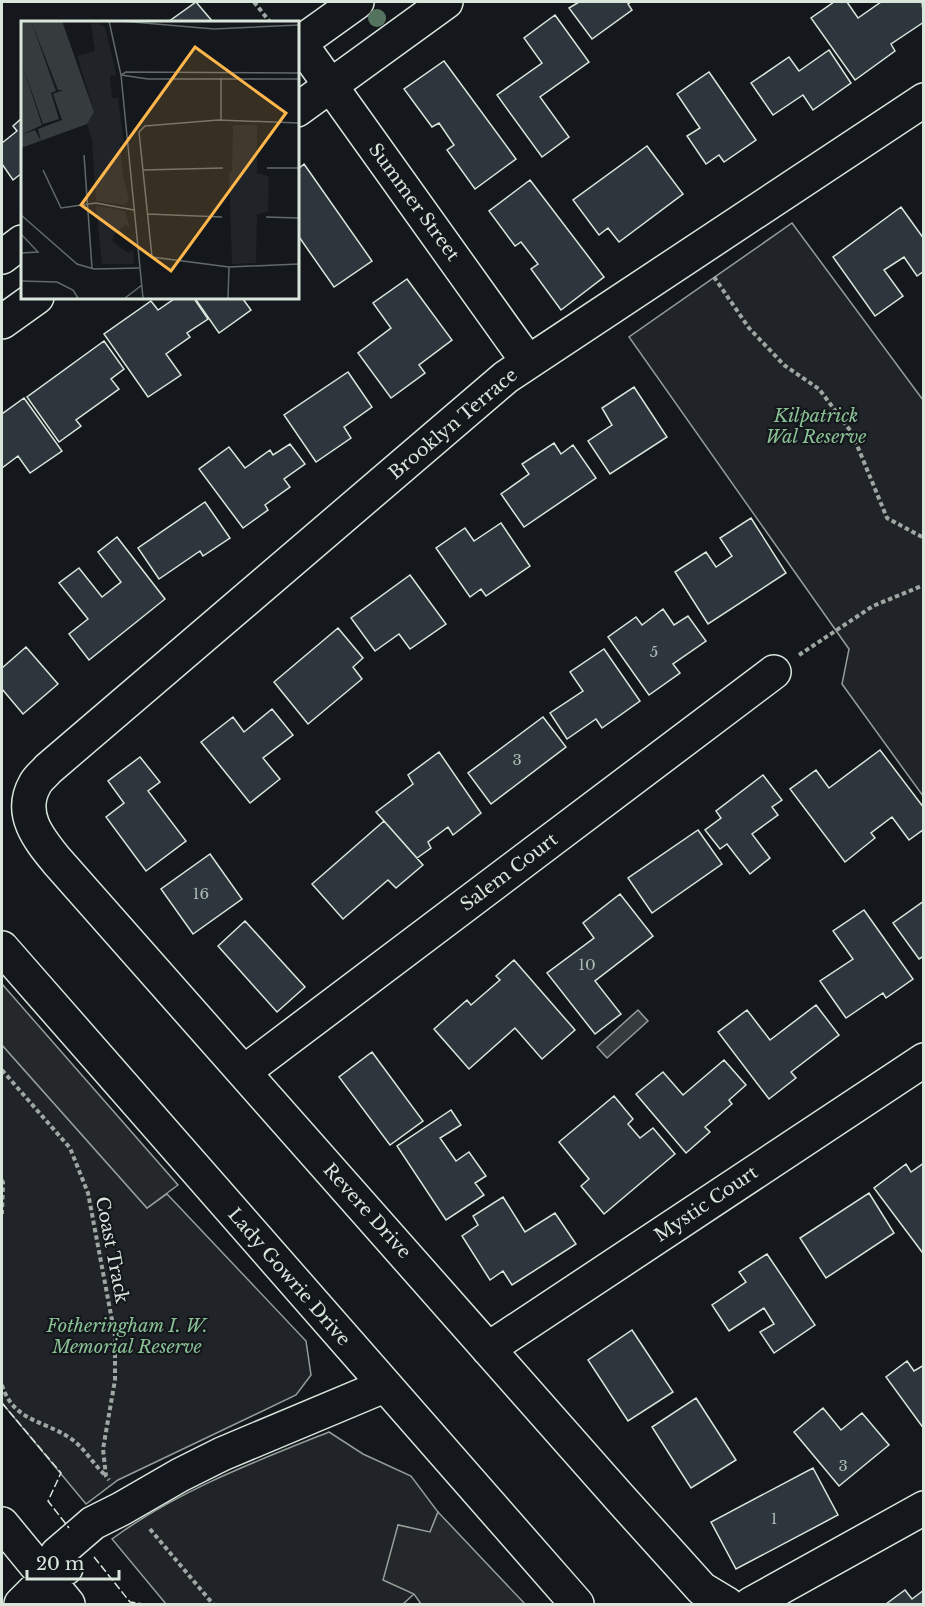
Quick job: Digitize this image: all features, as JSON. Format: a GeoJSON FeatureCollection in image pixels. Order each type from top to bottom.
{"type":"FeatureCollection","features":[{"type":"Feature","properties":{"kind":"street"},"geometry":{"type":"LineString","coordinates":[[298,44],[357,2]]}},
{"type":"Feature","properties":{"kind":"street"},"geometry":{"type":"LineString","coordinates":[[298,109],[446,2]]}},
{"type":"Feature","properties":{"kind":"street","name":"Summer Street"},"geometry":{"type":"LineString","coordinates":[[298,44],[528,362]]}},
{"type":"Feature","properties":{"kind":"street","name":"Brooklyn Terrace"},"geometry":{"type":"LineString","coordinates":[[29,803],[35,783],[48,769],[506,377],[924,100]]}},
{"type":"Feature","properties":{"kind":"street"},"geometry":{"type":"LineString","coordinates":[[2,257],[21,243]]}},
{"type":"Feature","properties":{"kind":"street"},"geometry":{"type":"LineString","coordinates":[[2,322],[36,298]]}},
{"type":"Feature","properties":{"kind":"street","name":"Salem Court"},"geometry":{"type":"LineString","coordinates":[[244,1072],[774,672]]}},
{"type":"Feature","properties":{"kind":"street","name":"Revere Drive"},"geometry":{"type":"LineString","coordinates":[[29,803],[30,822],[38,838],[702,1589],[728,1605]]}},
{"type":"Feature","properties":{"kind":"street","name":"Lady Gowrie Drive"},"geometry":{"type":"LineString","coordinates":[[2,948],[577,1605]]}},
{"type":"Feature","properties":{"kind":"street","name":"Mystic Court"},"geometry":{"type":"LineString","coordinates":[[488,1349],[924,1060]]}},
{"type":"Feature","properties":{"kind":"street"},"geometry":{"type":"LineString","coordinates":[[21,1605],[46,1579],[67,1567],[103,1534],[125,1507],[222,1454],[384,1386]]}},
{"type":"Feature","properties":{"kind":"street"},"geometry":{"type":"LineString","coordinates":[[750,1605],[924,1508]]}},
{"type":"Feature","properties":{"kind":"street"},"geometry":{"type":"LineString","coordinates":[[2,1524],[68,1605]]}},
{"type":"Feature","properties":{"kind":"path"},"geometry":{"type":"LineString","coordinates":[[254,2],[269,21]]}},
{"type":"Feature","properties":{"kind":"path"},"geometry":{"type":"LineString","coordinates":[[696,251],[749,328],[784,365],[819,389],[852,433],[887,519],[924,538]]}},
{"type":"Feature","properties":{"kind":"path"},"geometry":{"type":"LineString","coordinates":[[774,672],[873,606],[924,585]]}},
{"type":"Feature","properties":{"kind":"path","name":"Coast Track"},"geometry":{"type":"LineString","coordinates":[[2,1070],[70,1148],[88,1193],[115,1336],[114,1380],[103,1449],[106,1476]]}},
{"type":"Feature","properties":{"kind":"path"},"geometry":{"type":"LineString","coordinates":[[2,1180],[2,1214]]}},
{"type":"Feature","properties":{"kind":"path"},"geometry":{"type":"LineString","coordinates":[[2,1385],[13,1408],[70,1438],[106,1476],[125,1507],[213,1605]]}},
{"type":"Feature","properties":{"kind":"green space","name":"Kilpatrick Wal Reserve"},"geometry":{"type":"Polygon","coordinates":[[[792,223],[923,400],[923,796],[842,684],[849,649],[629,337],[792,223]]]}},
{"type":"Feature","properties":{"kind":"green space","name":"Fotheringham I. W. Memorial Reserve"},"geometry":{"type":"Polygon","coordinates":[[[2,1045],[147,1208],[167,1194],[306,1341],[311,1375],[296,1395],[118,1480],[86,1504],[2,1403],[2,1045]]]}},
{"type":"Feature","properties":{"kind":"green space"},"geometry":{"type":"Polygon","coordinates":[[[329,1432],[363,1454],[411,1476],[438,1512],[430,1533],[398,1525],[414,1594],[403,1604],[166,1604],[112,1539],[189,1492],[245,1466],[329,1432]]]}},
{"type":"Feature","properties":{"kind":"shaded area"},"geometry":{"type":"Polygon","coordinates":[[[2,984],[178,1185],[147,1208],[2,1045],[2,984]]]}},
{"type":"Feature","properties":{"kind":"shaded area"},"geometry":{"type":"Polygon","coordinates":[[[638,1010],[648,1021],[607,1058],[597,1047],[638,1010]]]}},
{"type":"Feature","properties":{"kind":"shaded area"},"geometry":{"type":"Polygon","coordinates":[[[438,1512],[525,1604],[421,1604],[414,1594],[383,1580],[398,1525],[430,1532],[438,1512]]]}},
{"type":"Feature","properties":{"kind":"building"},"geometry":{"type":"Polygon","coordinates":[[[196,2],[212,21],[169,21],[196,2]]]}},
{"type":"Feature","properties":{"kind":"building"},"geometry":{"type":"Polygon","coordinates":[[[579,2],[631,2],[628,4],[632,10],[592,39],[569,8],[579,2]]]}},
{"type":"Feature","properties":{"kind":"building"},"geometry":{"type":"Polygon","coordinates":[[[834,2],[847,2],[858,18],[881,2],[922,2],[924,22],[891,44],[895,51],[855,80],[811,18],[834,2]]]}},
{"type":"Feature","properties":{"kind":"building"},"geometry":{"type":"Polygon","coordinates":[[[555,15],[589,62],[540,97],[569,137],[542,157],[497,95],[542,63],[524,38],[555,15]]]}},
{"type":"Feature","properties":{"kind":"building"},"geometry":{"type":"Polygon","coordinates":[[[829,50],[851,83],[813,110],[803,95],[773,115],[751,83],[789,57],[799,71],[829,50]]]}},
{"type":"Feature","properties":{"kind":"building"},"geometry":{"type":"Polygon","coordinates":[[[444,61],[516,159],[475,189],[447,150],[454,145],[439,123],[432,127],[404,89],[444,61]]]}},
{"type":"Feature","properties":{"kind":"building"},"geometry":{"type":"Polygon","coordinates":[[[709,72],[756,140],[724,162],[719,155],[706,164],[687,136],[700,128],[677,94],[709,72]]]}},
{"type":"Feature","properties":{"kind":"building"},"geometry":{"type":"Polygon","coordinates":[[[21,119],[21,174],[13,180],[2,164],[2,143],[17,131],[13,126],[21,119]]]}},
{"type":"Feature","properties":{"kind":"building"},"geometry":{"type":"Polygon","coordinates":[[[647,146],[683,194],[619,242],[608,228],[599,235],[573,200],[647,146]]]}},
{"type":"Feature","properties":{"kind":"building"},"geometry":{"type":"Polygon","coordinates":[[[304,164],[372,261],[334,287],[298,235],[298,169],[304,164]]]}},
{"type":"Feature","properties":{"kind":"building"},"geometry":{"type":"Polygon","coordinates":[[[530,180],[604,277],[561,310],[531,269],[538,264],[521,242],[515,246],[489,211],[530,180]]]}},
{"type":"Feature","properties":{"kind":"building"},"geometry":{"type":"Polygon","coordinates":[[[901,207],[924,239],[924,271],[917,276],[904,257],[884,270],[903,296],[875,316],[833,257],[901,207]]]}},
{"type":"Feature","properties":{"kind":"building"},"geometry":{"type":"Polygon","coordinates":[[[407,279],[452,340],[419,365],[425,373],[391,398],[358,353],[391,328],[373,303],[407,279]]]}},
{"type":"Feature","properties":{"kind":"building"},"geometry":{"type":"Polygon","coordinates":[[[176,298],[194,298],[208,319],[187,333],[190,337],[166,354],[181,375],[148,397],[104,334],[151,301],[158,310],[176,298]]]}},
{"type":"Feature","properties":{"kind":"building"},"geometry":{"type":"Polygon","coordinates":[[[195,298],[244,298],[251,310],[219,333],[195,298]]]}},
{"type":"Feature","properties":{"kind":"building"},"geometry":{"type":"Polygon","coordinates":[[[104,341],[124,369],[111,379],[119,389],[76,420],[81,426],[59,442],[27,397],[104,341]]]}},
{"type":"Feature","properties":{"kind":"building"},"geometry":{"type":"Polygon","coordinates":[[[348,372],[372,407],[344,427],[351,438],[316,462],[284,415],[348,372]]]}},
{"type":"Feature","properties":{"kind":"building"},"geometry":{"type":"Polygon","coordinates":[[[634,387],[667,437],[610,474],[588,441],[612,425],[602,408],[634,387]]]}},
{"type":"Feature","properties":{"kind":"building"},"geometry":{"type":"Polygon","coordinates":[[[24,398],[62,451],[30,473],[18,456],[2,468],[2,414],[24,398]]]}},
{"type":"Feature","properties":{"kind":"building"},"geometry":{"type":"Polygon","coordinates":[[[554,443],[561,454],[573,445],[596,478],[524,527],[501,494],[529,474],[522,464],[554,443]]]}},
{"type":"Feature","properties":{"kind":"building"},"geometry":{"type":"Polygon","coordinates":[[[290,444],[305,464],[284,479],[290,487],[265,505],[268,510],[243,528],[199,469],[229,447],[245,468],[270,450],[273,455],[290,444]]]}},
{"type":"Feature","properties":{"kind":"building"},"geometry":{"type":"Polygon","coordinates":[[[205,502],[230,538],[203,556],[200,551],[159,579],[138,548],[205,502]]]}},
{"type":"Feature","properties":{"kind":"building"},"geometry":{"type":"Polygon","coordinates":[[[751,518],[786,573],[708,624],[675,572],[706,552],[716,567],[732,556],[720,538],[751,518]]]}},
{"type":"Feature","properties":{"kind":"building"},"geometry":{"type":"Polygon","coordinates":[[[501,523],[530,566],[486,596],[481,589],[470,597],[436,548],[465,528],[474,541],[501,523]]]}},
{"type":"Feature","properties":{"kind":"building"},"geometry":{"type":"Polygon","coordinates":[[[117,537],[165,599],[89,660],[69,634],[88,619],[59,583],[79,568],[102,597],[121,582],[98,552],[117,537]]]}},
{"type":"Feature","properties":{"kind":"building"},"geometry":{"type":"Polygon","coordinates":[[[410,575],[446,624],[410,649],[399,634],[375,651],[351,618],[410,575]]]}},
{"type":"Feature","properties":{"kind":"building"},"geometry":{"type":"Polygon","coordinates":[[[663,609],[674,625],[688,616],[706,641],[673,664],[680,673],[649,695],[608,637],[636,617],[642,625],[663,609]]]}},
{"type":"Feature","properties":{"kind":"building"},"geometry":{"type":"Polygon","coordinates":[[[338,628],[363,658],[353,667],[362,679],[308,724],[274,682],[338,628]]]}},
{"type":"Feature","properties":{"kind":"building"},"geometry":{"type":"Polygon","coordinates":[[[26,647],[58,684],[23,714],[2,689],[2,668],[26,647]]]}},
{"type":"Feature","properties":{"kind":"building"},"geometry":{"type":"Polygon","coordinates":[[[604,649],[640,701],[602,728],[596,719],[567,739],[550,713],[583,691],[570,672],[604,649]]]}},
{"type":"Feature","properties":{"kind":"building"},"geometry":{"type":"Polygon","coordinates":[[[272,709],[293,735],[263,758],[280,779],[250,803],[201,742],[233,717],[244,732],[272,709]]]}},
{"type":"Feature","properties":{"kind":"building"},"geometry":{"type":"Polygon","coordinates":[[[543,717],[566,747],[491,804],[468,773],[543,717]]]}},
{"type":"Feature","properties":{"kind":"building"},"geometry":{"type":"Polygon","coordinates":[[[880,750],[924,808],[924,829],[909,840],[892,817],[871,833],[875,838],[845,862],[790,789],[816,770],[829,788],[880,750]]]}},
{"type":"Feature","properties":{"kind":"building"},"geometry":{"type":"Polygon","coordinates":[[[439,752],[481,813],[453,835],[448,827],[428,842],[431,848],[417,858],[376,812],[413,784],[408,775],[439,752]]]}},
{"type":"Feature","properties":{"kind":"building"},"geometry":{"type":"Polygon","coordinates":[[[140,757],[160,782],[148,791],[186,841],[146,871],[106,817],[124,803],[108,781],[140,757]]]}},
{"type":"Feature","properties":{"kind":"building"},"geometry":{"type":"Polygon","coordinates":[[[763,775],[782,800],[772,807],[778,815],[752,834],[770,858],[750,874],[727,844],[720,849],[705,830],[721,818],[716,811],[763,775]]]}},
{"type":"Feature","properties":{"kind":"building"},"geometry":{"type":"Polygon","coordinates":[[[384,821],[423,865],[396,888],[388,880],[343,919],[312,884],[384,821]]]}},
{"type":"Feature","properties":{"kind":"building"},"geometry":{"type":"Polygon","coordinates":[[[698,830],[722,864],[652,913],[628,878],[698,830]]]}},
{"type":"Feature","properties":{"kind":"building"},"geometry":{"type":"Polygon","coordinates":[[[210,854],[242,899],[193,934],[161,889],[210,854]]]}},
{"type":"Feature","properties":{"kind":"building"},"geometry":{"type":"Polygon","coordinates":[[[620,894],[653,936],[595,981],[621,1014],[595,1034],[547,973],[594,938],[583,923],[620,894]]]}},
{"type":"Feature","properties":{"kind":"building"},"geometry":{"type":"Polygon","coordinates":[[[924,901],[924,956],[919,959],[893,923],[924,901]]]}},
{"type":"Feature","properties":{"kind":"building"},"geometry":{"type":"Polygon","coordinates":[[[864,910],[913,979],[886,998],[883,993],[846,1018],[820,981],[853,959],[833,931],[864,910]]]}},
{"type":"Feature","properties":{"kind":"building"},"geometry":{"type":"Polygon","coordinates":[[[245,921],[305,987],[277,1012],[218,946],[245,921]]]}},
{"type":"Feature","properties":{"kind":"building"},"geometry":{"type":"Polygon","coordinates":[[[514,960],[575,1030],[542,1059],[515,1028],[469,1069],[434,1029],[467,1000],[471,1005],[500,980],[496,976],[514,960]]]}},
{"type":"Feature","properties":{"kind":"building"},"geometry":{"type":"Polygon","coordinates":[[[816,1005],[839,1035],[791,1072],[796,1078],[769,1099],[718,1032],[747,1010],[770,1040],[816,1005]]]}},
{"type":"Feature","properties":{"kind":"building"},"geometry":{"type":"Polygon","coordinates":[[[372,1052],[423,1121],[390,1145],[339,1077],[372,1052]]]}},
{"type":"Feature","properties":{"kind":"building"},"geometry":{"type":"Polygon","coordinates":[[[724,1060],[746,1085],[729,1100],[732,1104],[705,1127],[710,1132],[686,1153],[636,1094],[663,1072],[683,1095],[724,1060]]]}},
{"type":"Feature","properties":{"kind":"building"},"geometry":{"type":"Polygon","coordinates":[[[614,1096],[633,1119],[628,1124],[640,1138],[653,1128],[675,1154],[604,1214],[581,1186],[589,1179],[559,1142],[614,1096]]]}},
{"type":"Feature","properties":{"kind":"building"},"geometry":{"type":"Polygon","coordinates":[[[451,1110],[461,1125],[440,1138],[456,1161],[469,1152],[486,1176],[475,1183],[484,1195],[446,1220],[397,1146],[451,1110]]]}},
{"type":"Feature","properties":{"kind":"building"},"geometry":{"type":"Polygon","coordinates":[[[924,1163],[924,1251],[922,1252],[874,1188],[906,1164],[911,1172],[924,1163]]]}},
{"type":"Feature","properties":{"kind":"building"},"geometry":{"type":"Polygon","coordinates":[[[869,1193],[894,1233],[826,1278],[800,1238],[869,1193]]]}},
{"type":"Feature","properties":{"kind":"building"},"geometry":{"type":"Polygon","coordinates":[[[503,1197],[525,1232],[555,1213],[576,1244],[512,1285],[503,1271],[490,1280],[462,1236],[478,1225],[473,1216],[503,1197]]]}},
{"type":"Feature","properties":{"kind":"building"},"geometry":{"type":"Polygon","coordinates":[[[767,1254],[815,1325],[774,1353],[760,1332],[774,1324],[764,1308],[729,1331],[712,1305],[746,1282],[739,1272],[767,1254]]]}},
{"type":"Feature","properties":{"kind":"building"},"geometry":{"type":"Polygon","coordinates":[[[632,1330],[673,1392],[628,1421],[588,1360],[632,1330]]]}},
{"type":"Feature","properties":{"kind":"building"},"geometry":{"type":"Polygon","coordinates":[[[907,1361],[914,1371],[924,1365],[924,1429],[886,1377],[907,1361]]]}},
{"type":"Feature","properties":{"kind":"building"},"geometry":{"type":"Polygon","coordinates":[[[696,1398],[736,1460],[691,1488],[652,1427],[696,1398]]]}},
{"type":"Feature","properties":{"kind":"building"},"geometry":{"type":"Polygon","coordinates":[[[823,1408],[841,1430],[862,1413],[889,1445],[839,1486],[794,1432],[823,1408]]]}},
{"type":"Feature","properties":{"kind":"building"},"geometry":{"type":"Polygon","coordinates":[[[813,1468],[838,1515],[736,1569],[711,1522],[813,1468]]]}},
{"type":"Feature","properties":{"kind":"building"},"geometry":{"type":"Polygon","coordinates":[[[905,1590],[912,1599],[924,1590],[924,1604],[886,1604],[905,1590]]]}},
{"type":"Feature","properties":{"kind":"fence"},"geometry":{"type":"LineString","coordinates":[[2,1403],[61,1473],[48,1501],[69,1528]]}},
{"type":"Feature","properties":{"kind":"fence"},"geometry":{"type":"LineString","coordinates":[[94,1557],[130,1602],[144,1604]]}}]}
